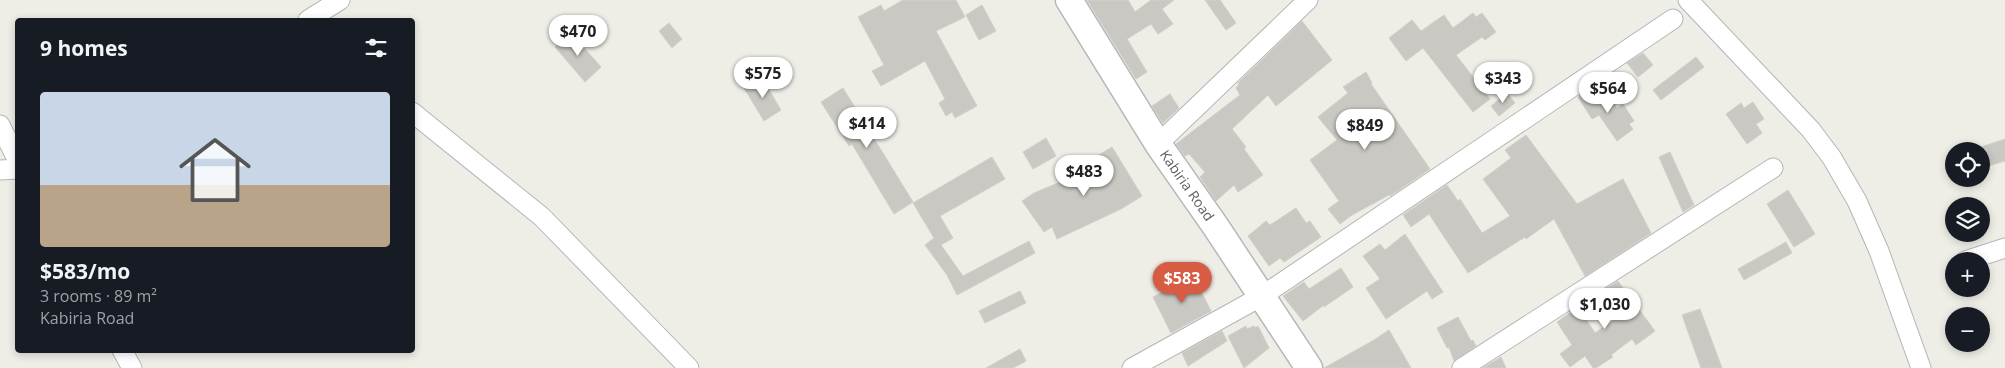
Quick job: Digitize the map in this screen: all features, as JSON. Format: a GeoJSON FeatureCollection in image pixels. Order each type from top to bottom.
{"type":"FeatureCollection","features":[{"type":"Feature","properties":{"kind":"main road","name":"Kabiria Road"},"geometry":{"type":"LineString","coordinates":[[1069,0],[1158,144],[1309,368]]}},
{"type":"Feature","properties":{"kind":"street"},"geometry":{"type":"LineString","coordinates":[[311,18],[340,0]]}},
{"type":"Feature","properties":{"kind":"street"},"geometry":{"type":"LineString","coordinates":[[1158,144],[1308,0]]}},
{"type":"Feature","properties":{"kind":"street"},"geometry":{"type":"LineString","coordinates":[[1688,0],[1811,130],[1832,158],[1857,201],[1879,251],[1921,368]]}},
{"type":"Feature","properties":{"kind":"street"},"geometry":{"type":"LineString","coordinates":[[1132,368],[1262,296],[1674,19]]}},
{"type":"Feature","properties":{"kind":"street"},"geometry":{"type":"LineString","coordinates":[[415,114],[542,217],[689,368]]}},
{"type":"Feature","properties":{"kind":"street"},"geometry":{"type":"LineString","coordinates":[[0,125],[15,155]]}},
{"type":"Feature","properties":{"kind":"street"},"geometry":{"type":"LineString","coordinates":[[1462,368],[1773,168]]}},
{"type":"Feature","properties":{"kind":"street"},"geometry":{"type":"LineString","coordinates":[[0,170],[15,169]]}},
{"type":"Feature","properties":{"kind":"street"},"geometry":{"type":"LineString","coordinates":[[1990,253],[2005,248]]}},
{"type":"Feature","properties":{"kind":"street"},"geometry":{"type":"LineString","coordinates":[[124,353],[132,368]]}},
{"type":"Feature","properties":{"kind":"building"},"geometry":{"type":"Polygon","coordinates":[[[903,0],[956,0],[965,17],[936,31],[977,106],[955,118],[952,112],[946,116],[939,103],[945,99],[925,61],[881,86],[872,71],[884,65],[858,17],[881,5],[884,11],[903,0]]]}},
{"type":"Feature","properties":{"kind":"building"},"geometry":{"type":"Polygon","coordinates":[[[1087,0],[1128,0],[1135,12],[1151,0],[1174,0],[1162,9],[1173,24],[1158,34],[1151,24],[1127,39],[1147,72],[1136,79],[1087,0]]]}},
{"type":"Feature","properties":{"kind":"building"},"geometry":{"type":"Polygon","coordinates":[[[1205,0],[1220,0],[1236,23],[1226,30],[1205,0]]]}},
{"type":"Feature","properties":{"kind":"building"},"geometry":{"type":"Polygon","coordinates":[[[982,5],[996,31],[979,40],[966,15],[982,5]]]}},
{"type":"Feature","properties":{"kind":"building"},"geometry":{"type":"Polygon","coordinates":[[[1473,13],[1476,17],[1482,13],[1496,32],[1485,40],[1482,37],[1456,55],[1490,99],[1473,112],[1423,48],[1406,61],[1389,38],[1412,20],[1421,31],[1444,15],[1453,28],[1473,13]]]}},
{"type":"Feature","properties":{"kind":"building"},"geometry":{"type":"Polygon","coordinates":[[[1302,21],[1332,60],[1276,106],[1268,95],[1232,129],[1246,147],[1244,149],[1263,175],[1238,192],[1234,185],[1216,201],[1200,177],[1205,172],[1189,154],[1185,156],[1176,144],[1240,95],[1236,88],[1238,83],[1302,21]]]}},
{"type":"Feature","properties":{"kind":"building"},"geometry":{"type":"Polygon","coordinates":[[[669,23],[682,39],[672,48],[659,31],[669,23]]]}},
{"type":"Feature","properties":{"kind":"building"},"geometry":{"type":"Polygon","coordinates":[[[571,33],[601,67],[585,82],[555,47],[571,33]]]}},
{"type":"Feature","properties":{"kind":"building"},"geometry":{"type":"Polygon","coordinates":[[[1643,53],[1653,65],[1638,77],[1627,63],[1643,53]]]}},
{"type":"Feature","properties":{"kind":"building"},"geometry":{"type":"Polygon","coordinates":[[[1696,57],[1704,67],[1661,100],[1653,90],[1696,57]]]}},
{"type":"Feature","properties":{"kind":"building"},"geometry":{"type":"Polygon","coordinates":[[[1366,72],[1371,84],[1430,169],[1390,196],[1352,215],[1340,224],[1328,209],[1339,201],[1310,160],[1337,140],[1318,117],[1348,93],[1343,87],[1366,72]]]}},
{"type":"Feature","properties":{"kind":"building"},"geometry":{"type":"Polygon","coordinates":[[[762,78],[781,110],[764,121],[744,88],[762,78]]]}},
{"type":"Feature","properties":{"kind":"building"},"geometry":{"type":"Polygon","coordinates":[[[1593,87],[1607,108],[1614,103],[1617,108],[1623,104],[1634,121],[1629,124],[1633,129],[1617,141],[1599,115],[1592,119],[1578,97],[1593,87]]]}},
{"type":"Feature","properties":{"kind":"building"},"geometry":{"type":"Polygon","coordinates":[[[843,88],[913,202],[894,214],[852,144],[849,146],[821,102],[843,88]]]}},
{"type":"Feature","properties":{"kind":"building"},"geometry":{"type":"Polygon","coordinates":[[[1507,93],[1515,103],[1499,116],[1491,106],[1507,93]]]}},
{"type":"Feature","properties":{"kind":"building"},"geometry":{"type":"Polygon","coordinates":[[[1170,94],[1179,108],[1163,123],[1152,106],[1170,94]]]}},
{"type":"Feature","properties":{"kind":"building"},"geometry":{"type":"Polygon","coordinates":[[[1753,102],[1764,119],[1756,124],[1762,133],[1747,144],[1726,114],[1741,103],[1744,108],[1753,102]]]}},
{"type":"Feature","properties":{"kind":"building"},"geometry":{"type":"Polygon","coordinates":[[[1526,135],[1577,204],[1623,179],[1651,233],[1585,276],[1554,219],[1526,239],[1525,237],[1468,273],[1429,214],[1411,227],[1403,215],[1447,185],[1458,201],[1460,199],[1482,233],[1510,216],[1483,179],[1511,158],[1505,150],[1526,135]]]}},
{"type":"Feature","properties":{"kind":"building"},"geometry":{"type":"Polygon","coordinates":[[[1046,138],[1056,156],[1033,169],[1023,152],[1046,138]]]}},
{"type":"Feature","properties":{"kind":"building"},"geometry":{"type":"Polygon","coordinates":[[[2005,139],[2005,161],[1990,165],[1990,144],[2005,139]]]}},
{"type":"Feature","properties":{"kind":"building"},"geometry":{"type":"Polygon","coordinates":[[[1112,147],[1142,196],[1121,209],[1057,239],[1052,227],[1044,232],[1022,201],[1034,193],[1094,168],[1089,161],[1112,147]]]}},
{"type":"Feature","properties":{"kind":"building"},"geometry":{"type":"Polygon","coordinates":[[[1670,152],[1694,205],[1683,212],[1659,157],[1670,152]]]}},
{"type":"Feature","properties":{"kind":"building"},"geometry":{"type":"Polygon","coordinates":[[[992,157],[1005,179],[940,216],[953,238],[941,245],[963,276],[1029,241],[1035,253],[957,295],[947,275],[925,245],[934,238],[913,203],[992,157]]]}},
{"type":"Feature","properties":{"kind":"building"},"geometry":{"type":"Polygon","coordinates":[[[1788,190],[1815,234],[1794,247],[1767,204],[1788,190]]]}},
{"type":"Feature","properties":{"kind":"building"},"geometry":{"type":"Polygon","coordinates":[[[1296,208],[1306,223],[1310,221],[1321,237],[1284,262],[1280,258],[1269,266],[1248,236],[1266,221],[1270,225],[1296,208]]]}},
{"type":"Feature","properties":{"kind":"building"},"geometry":{"type":"Polygon","coordinates":[[[1405,234],[1443,292],[1432,299],[1427,291],[1386,319],[1366,288],[1380,279],[1363,256],[1380,244],[1385,250],[1405,234]]]}},
{"type":"Feature","properties":{"kind":"building"},"geometry":{"type":"Polygon","coordinates":[[[1786,242],[1792,253],[1744,280],[1738,269],[1786,242]]]}},
{"type":"Feature","properties":{"kind":"building"},"geometry":{"type":"Polygon","coordinates":[[[1341,268],[1353,287],[1303,321],[1283,296],[1304,282],[1309,289],[1341,268]]]}},
{"type":"Feature","properties":{"kind":"building"},"geometry":{"type":"Polygon","coordinates":[[[1193,276],[1211,311],[1171,333],[1153,297],[1193,276]]]}},
{"type":"Feature","properties":{"kind":"building"},"geometry":{"type":"Polygon","coordinates":[[[1618,281],[1655,331],[1636,345],[1632,339],[1611,355],[1613,357],[1596,368],[1593,368],[1585,356],[1570,367],[1560,354],[1572,345],[1557,322],[1578,307],[1595,333],[1617,318],[1598,294],[1618,281]]]}},
{"type":"Feature","properties":{"kind":"building"},"geometry":{"type":"Polygon","coordinates":[[[1020,291],[1026,303],[985,323],[979,311],[1020,291]]]}},
{"type":"Feature","properties":{"kind":"building"},"geometry":{"type":"Polygon","coordinates":[[[1700,309],[1722,368],[1701,368],[1682,315],[1700,309]]]}},
{"type":"Feature","properties":{"kind":"building"},"geometry":{"type":"Polygon","coordinates":[[[1458,317],[1471,341],[1473,340],[1476,346],[1454,361],[1449,347],[1447,348],[1437,328],[1458,317]]]}},
{"type":"Feature","properties":{"kind":"building"},"geometry":{"type":"Polygon","coordinates":[[[1246,326],[1247,329],[1258,326],[1269,348],[1244,368],[1228,336],[1246,326]]]}},
{"type":"Feature","properties":{"kind":"building"},"geometry":{"type":"Polygon","coordinates":[[[1389,330],[1411,368],[1324,368],[1374,340],[1389,330]]]}},
{"type":"Feature","properties":{"kind":"building"},"geometry":{"type":"Polygon","coordinates":[[[1222,331],[1227,341],[1188,366],[1182,353],[1222,331]]]}},
{"type":"Feature","properties":{"kind":"building"},"geometry":{"type":"Polygon","coordinates":[[[1020,349],[1026,361],[1013,368],[986,368],[1020,349]]]}},
{"type":"Feature","properties":{"kind":"building"},"geometry":{"type":"Polygon","coordinates":[[[1501,357],[1506,368],[1483,368],[1501,357]]]}}]}
